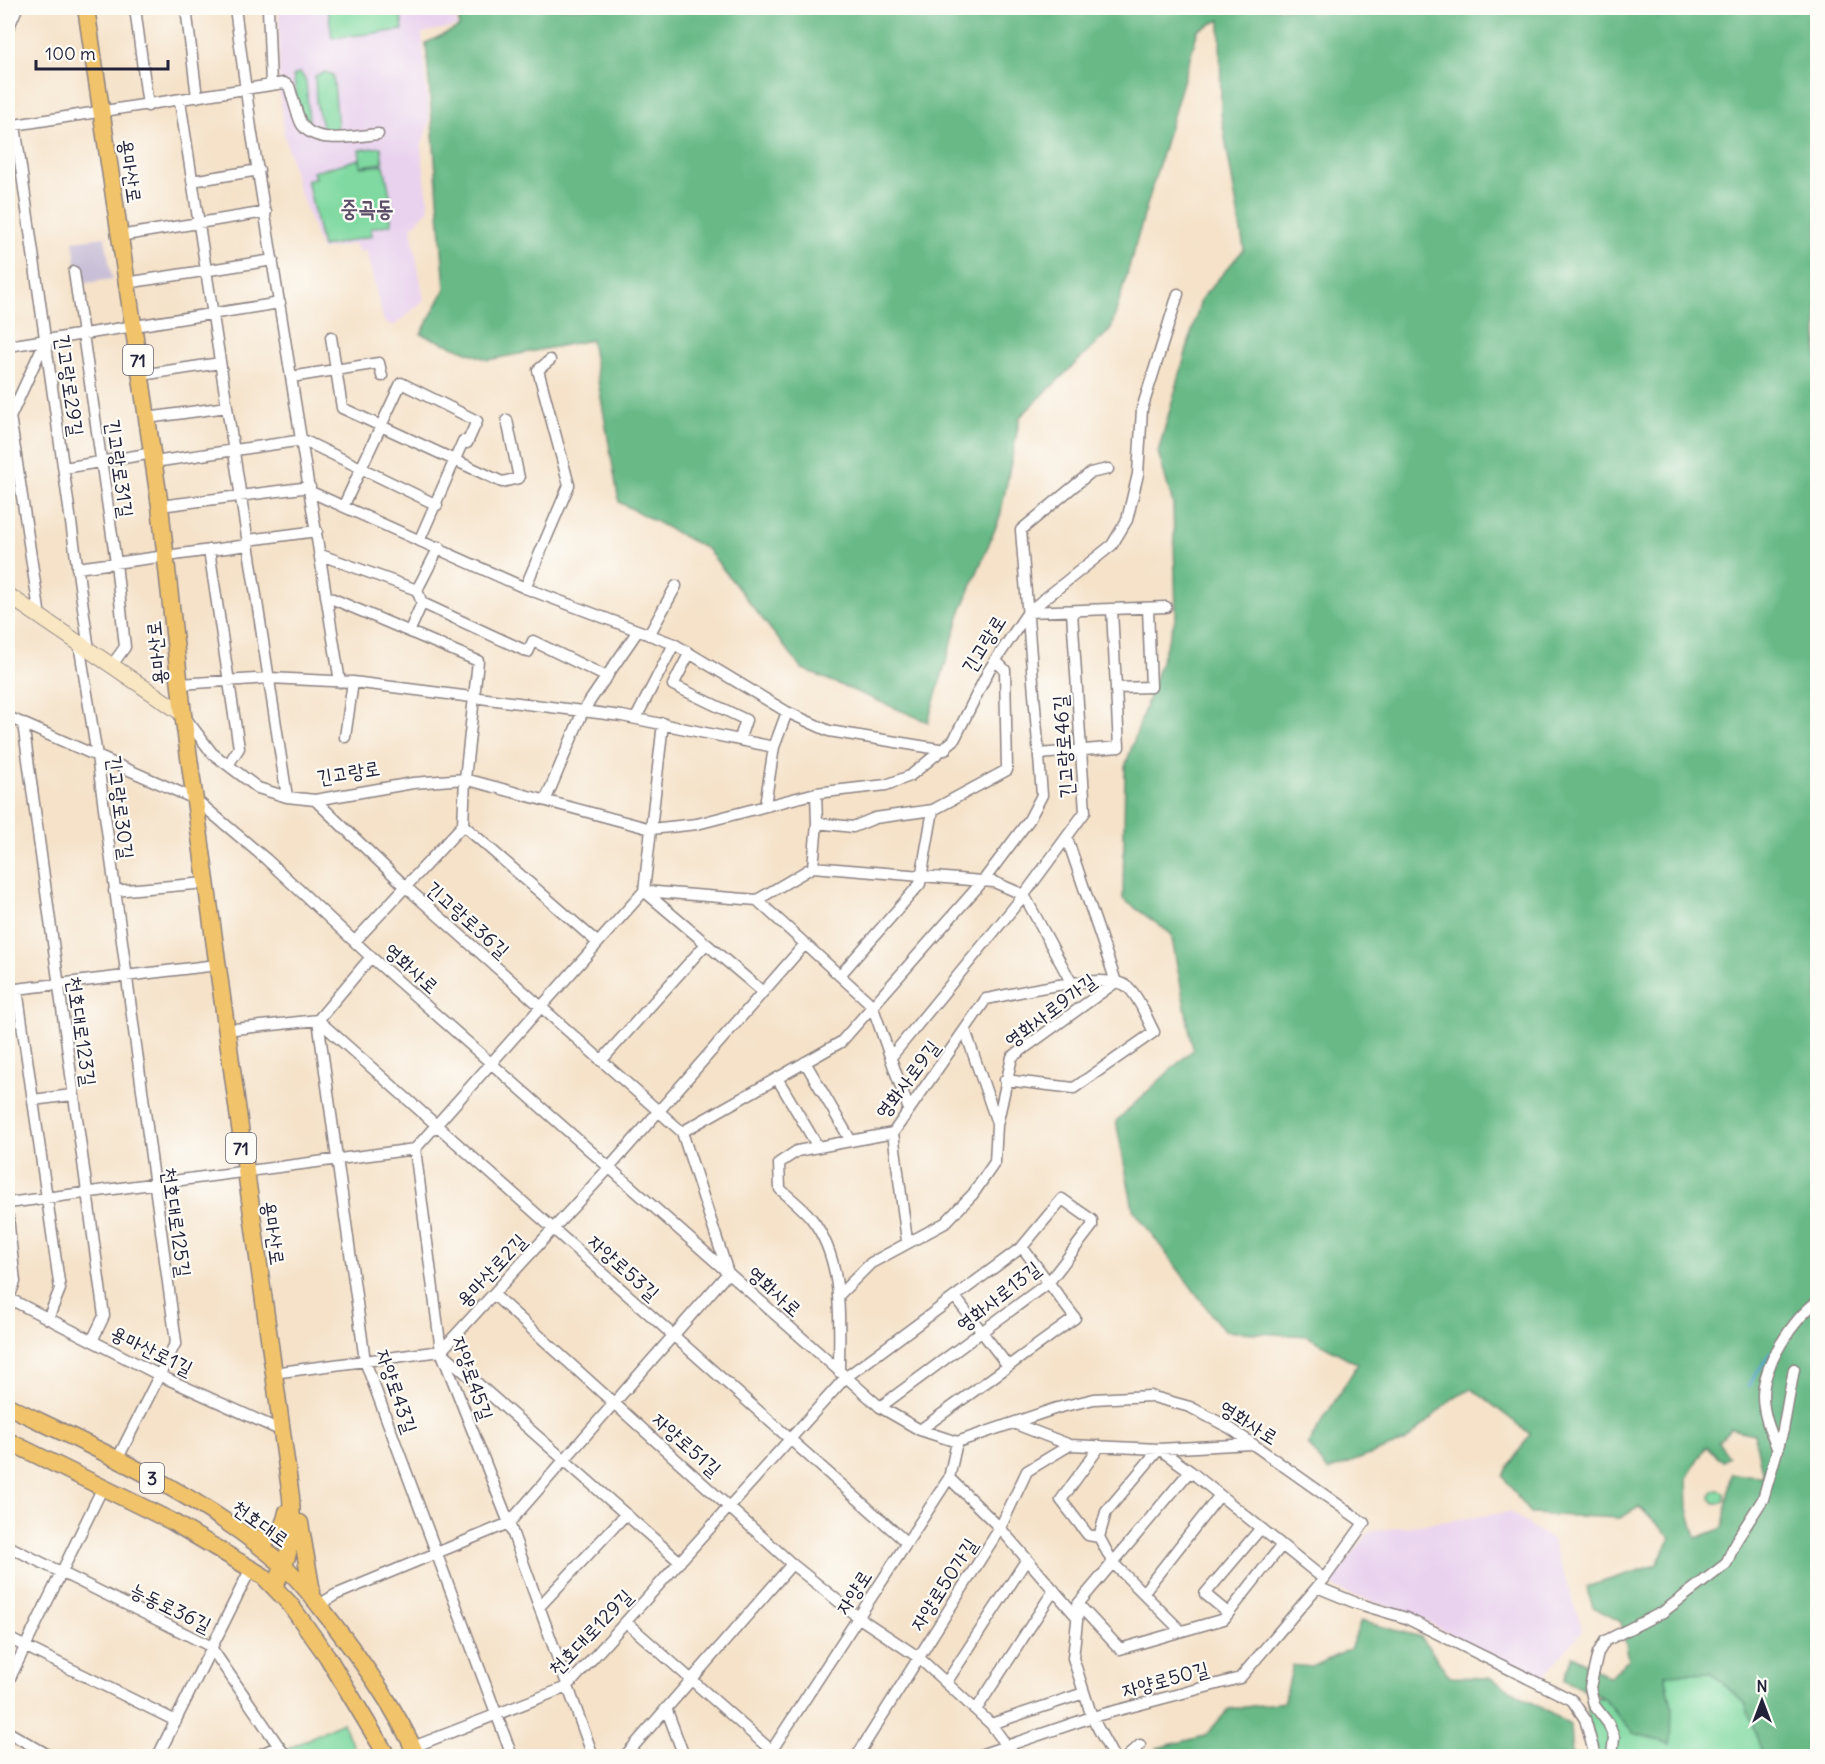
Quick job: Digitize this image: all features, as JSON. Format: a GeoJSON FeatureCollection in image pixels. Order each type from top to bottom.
{"type":"FeatureCollection","features":[{"type":"Feature","properties":{"kind":"main road","name":"용마산로"},"geometry":{"type":"LineString","coordinates":[[86,8],[167,556],[183,714],[244,1174],[291,1497],[292,1532],[286,1568],[274,1586]]}},
{"type":"Feature","properties":{"kind":"main road","name":"긴고랑로"},"geometry":{"type":"LineString","coordinates":[[8,595],[183,714]]}},
{"type":"Feature","properties":{"kind":"main road","name":"천호대로"},"geometry":{"type":"LineString","coordinates":[[8,1406],[182,1495],[244,1535],[286,1568],[316,1601],[385,1697],[415,1752]]}},
{"type":"Feature","properties":{"kind":"main road","name":"3"},"geometry":{"type":"LineString","coordinates":[[8,1441],[171,1521],[251,1568],[274,1586],[293,1608],[327,1656],[387,1756]]}},
{"type":"Feature","properties":{"kind":"main road"},"geometry":{"type":"LineString","coordinates":[[244,1535],[260,1538],[279,1534],[286,1525],[291,1497]]}},
{"type":"Feature","properties":{"kind":"main road"},"geometry":{"type":"LineString","coordinates":[[291,1497],[299,1519],[308,1578],[316,1601]]}},
{"type":"Feature","properties":{"kind":"street"},"geometry":{"type":"LineString","coordinates":[[8,28],[17,8]]}},
{"type":"Feature","properties":{"kind":"street"},"geometry":{"type":"LineString","coordinates":[[135,8],[148,106]]}},
{"type":"Feature","properties":{"kind":"street"},"geometry":{"type":"LineString","coordinates":[[186,8],[197,97]]}},
{"type":"Feature","properties":{"kind":"street"},"geometry":{"type":"LineString","coordinates":[[235,8],[340,682]]}},
{"type":"Feature","properties":{"kind":"street"},"geometry":{"type":"LineString","coordinates":[[268,8],[271,85]]}},
{"type":"Feature","properties":{"kind":"street"},"geometry":{"type":"LineString","coordinates":[[11,125],[148,106],[271,85],[288,85],[301,122],[312,132],[341,137],[378,134]]}},
{"type":"Feature","properties":{"kind":"street"},"geometry":{"type":"LineString","coordinates":[[180,100],[287,796]]}},
{"type":"Feature","properties":{"kind":"street","name":"긴고랑로29길"},"geometry":{"type":"LineString","coordinates":[[11,125],[64,468],[77,568],[84,647]]}},
{"type":"Feature","properties":{"kind":"street"},"geometry":{"type":"LineString","coordinates":[[192,181],[259,170]]}},
{"type":"Feature","properties":{"kind":"street"},"geometry":{"type":"LineString","coordinates":[[119,236],[266,212]]}},
{"type":"Feature","properties":{"kind":"street"},"geometry":{"type":"LineString","coordinates":[[126,283],[273,261]]}},
{"type":"Feature","properties":{"kind":"street","name":"긴고랑로31길"},"geometry":{"type":"LineString","coordinates":[[74,272],[116,563],[125,647],[112,665]]}},
{"type":"Feature","properties":{"kind":"street","name":"긴고랑로"},"geometry":{"type":"LineString","coordinates":[[183,714],[213,753],[228,765],[258,788],[287,796],[315,800],[413,783],[465,779],[651,829],[697,824],[816,793],[886,785],[910,776],[945,750],[954,740],[995,660],[1028,612],[1112,545],[1127,520],[1137,474],[1142,409],[1178,294]]}},
{"type":"Feature","properties":{"kind":"street"},"geometry":{"type":"LineString","coordinates":[[8,346],[280,303]]}},
{"type":"Feature","properties":{"kind":"street"},"geometry":{"type":"LineString","coordinates":[[331,338],[342,408],[502,482],[519,478],[507,420]]}},
{"type":"Feature","properties":{"kind":"street"},"geometry":{"type":"LineString","coordinates":[[40,617],[9,419],[45,341]]}},
{"type":"Feature","properties":{"kind":"street"},"geometry":{"type":"LineString","coordinates":[[525,588],[569,485],[538,370],[550,360]]}},
{"type":"Feature","properties":{"kind":"street"},"geometry":{"type":"LineString","coordinates":[[141,375],[220,363]]}},
{"type":"Feature","properties":{"kind":"street"},"geometry":{"type":"LineString","coordinates":[[291,377],[379,363],[382,376]]}},
{"type":"Feature","properties":{"kind":"street"},"geometry":{"type":"LineString","coordinates":[[344,505],[401,383],[477,421],[467,443],[463,441],[437,506],[420,539]]}},
{"type":"Feature","properties":{"kind":"street"},"geometry":{"type":"LineString","coordinates":[[147,418],[227,407]]}},
{"type":"Feature","properties":{"kind":"street"},"geometry":{"type":"LineString","coordinates":[[64,468],[153,457],[234,452],[303,440],[437,506]]}},
{"type":"Feature","properties":{"kind":"street"},"geometry":{"type":"LineString","coordinates":[[316,1601],[509,1523],[728,1273],[682,1132],[841,1042],[983,881],[1029,820],[1042,795],[1021,530],[1090,472],[1108,469]]}},
{"type":"Feature","properties":{"kind":"street"},"geometry":{"type":"LineString","coordinates":[[160,506],[311,490],[525,588],[674,644],[787,712],[829,731],[945,750]]}},
{"type":"Feature","properties":{"kind":"street"},"geometry":{"type":"LineString","coordinates":[[77,568],[209,550],[317,531]]}},
{"type":"Feature","properties":{"kind":"street"},"geometry":{"type":"LineString","coordinates":[[439,548],[417,590],[422,603],[528,652],[533,641],[607,677]]}},
{"type":"Feature","properties":{"kind":"street"},"geometry":{"type":"LineString","coordinates":[[209,550],[227,681],[239,748],[228,765]]}},
{"type":"Feature","properties":{"kind":"street"},"geometry":{"type":"LineString","coordinates":[[321,555],[417,590]]}},
{"type":"Feature","properties":{"kind":"street"},"geometry":{"type":"LineString","coordinates":[[649,635],[676,586]]}},
{"type":"Feature","properties":{"kind":"street"},"geometry":{"type":"LineString","coordinates":[[327,596],[410,630],[478,662],[465,779],[463,825],[356,940]]}},
{"type":"Feature","properties":{"kind":"street"},"geometry":{"type":"LineString","coordinates":[[410,630],[422,603]]}},
{"type":"Feature","properties":{"kind":"street"},"geometry":{"type":"LineString","coordinates":[[1028,612],[1166,607]]}},
{"type":"Feature","properties":{"kind":"street"},"geometry":{"type":"LineString","coordinates":[[1116,688],[1151,687],[1148,608]]}},
{"type":"Feature","properties":{"kind":"street"},"geometry":{"type":"LineString","coordinates":[[1039,754],[1119,747],[1112,610]]}},
{"type":"Feature","properties":{"kind":"street","name":"긴고랑로46길"},"geometry":{"type":"LineString","coordinates":[[891,1057],[1024,895],[1085,812],[1072,612]]}},
{"type":"Feature","properties":{"kind":"street"},"geometry":{"type":"LineString","coordinates":[[546,799],[583,711],[637,632]]}},
{"type":"Feature","properties":{"kind":"street"},"geometry":{"type":"LineString","coordinates":[[636,718],[674,644]]}},
{"type":"Feature","properties":{"kind":"street","name":"긴고랑로30길"},"geometry":{"type":"LineString","coordinates":[[84,647],[125,976]]}},
{"type":"Feature","properties":{"kind":"street"},"geometry":{"type":"LineString","coordinates":[[688,654],[673,685],[746,720],[740,738]]}},
{"type":"Feature","properties":{"kind":"street"},"geometry":{"type":"LineString","coordinates":[[817,823],[853,827],[875,818],[933,810],[1007,770],[1005,670],[995,660]]}},
{"type":"Feature","properties":{"kind":"street"},"geometry":{"type":"LineString","coordinates":[[180,684],[269,678],[353,682],[636,718],[740,738],[774,747]]}},
{"type":"Feature","properties":{"kind":"street"},"geometry":{"type":"LineString","coordinates":[[345,737],[353,682]]}},
{"type":"Feature","properties":{"kind":"street"},"geometry":{"type":"LineString","coordinates":[[765,805],[774,747],[787,712]]}},
{"type":"Feature","properties":{"kind":"street","name":"영화사로"},"geometry":{"type":"LineString","coordinates":[[8,717],[195,799],[266,859],[356,940],[371,957],[880,1407],[920,1430],[957,1442],[1057,1408],[1095,1399],[1150,1396],[1190,1407],[1230,1428],[1364,1523],[1321,1583]]}},
{"type":"Feature","properties":{"kind":"street","name":"천호대로123길"},"geometry":{"type":"LineString","coordinates":[[23,723],[104,1316],[92,1341]]}},
{"type":"Feature","properties":{"kind":"street"},"geometry":{"type":"LineString","coordinates":[[8,1203],[244,1174],[415,1149],[644,891],[663,723]]}},
{"type":"Feature","properties":{"kind":"street"},"geometry":{"type":"LineString","coordinates":[[813,867],[817,823],[816,793]]}},
{"type":"Feature","properties":{"kind":"street","name":"긴고랑로36길"},"geometry":{"type":"LineString","coordinates":[[315,800],[406,887],[682,1132]]}},
{"type":"Feature","properties":{"kind":"street"},"geometry":{"type":"LineString","coordinates":[[840,975],[920,884],[933,810]]}},
{"type":"Feature","properties":{"kind":"street"},"geometry":{"type":"LineString","coordinates":[[463,825],[598,943]]}},
{"type":"Feature","properties":{"kind":"street"},"geometry":{"type":"LineString","coordinates":[[1005,1080],[1074,1088],[1154,1032],[1128,987],[1116,982],[1066,838]]}},
{"type":"Feature","properties":{"kind":"street"},"geometry":{"type":"LineString","coordinates":[[644,891],[757,900],[813,867],[994,882],[1024,895],[1071,982]]}},
{"type":"Feature","properties":{"kind":"street"},"geometry":{"type":"LineString","coordinates":[[114,891],[206,883]]}},
{"type":"Feature","properties":{"kind":"street"},"geometry":{"type":"LineString","coordinates":[[644,891],[763,992]]}},
{"type":"Feature","properties":{"kind":"street"},"geometry":{"type":"LineString","coordinates":[[757,900],[872,1005],[909,1110]]}},
{"type":"Feature","properties":{"kind":"street"},"geometry":{"type":"LineString","coordinates":[[601,1061],[706,944]]}},
{"type":"Feature","properties":{"kind":"street","name":"용마산로2길"},"geometry":{"type":"LineString","coordinates":[[441,1351],[609,1168],[805,944]]}},
{"type":"Feature","properties":{"kind":"street"},"geometry":{"type":"LineString","coordinates":[[225,1030],[318,1020],[371,957]]}},
{"type":"Feature","properties":{"kind":"street"},"geometry":{"type":"LineString","coordinates":[[48,1318],[60,1289],[33,1100],[12,990],[217,965]]}},
{"type":"Feature","properties":{"kind":"street","name":"천호대로125길"},"geometry":{"type":"LineString","coordinates":[[117,1460],[176,1342],[125,976]]}},
{"type":"Feature","properties":{"kind":"street","name":"영화사로9길"},"geometry":{"type":"LineString","coordinates":[[842,1375],[839,1295],[829,1249],[811,1218],[780,1189],[779,1163],[796,1151],[893,1133],[986,999],[1071,982],[1116,982]]}},
{"type":"Feature","properties":{"kind":"street","name":"영화사로9가길"},"geometry":{"type":"LineString","coordinates":[[839,1295],[871,1263],[945,1222],[973,1194],[995,1162],[1005,1080],[1012,1057],[1116,982]]}},
{"type":"Feature","properties":{"kind":"street","name":"자양로53길"},"geometry":{"type":"LineString","coordinates":[[318,1020],[906,1542]]}},
{"type":"Feature","properties":{"kind":"street","name":"자양로43길"},"geometry":{"type":"LineString","coordinates":[[318,1020],[365,1361],[512,1756]]}},
{"type":"Feature","properties":{"kind":"street","name":"영화사로9길"},"geometry":{"type":"LineString","coordinates":[[965,1030],[998,1125]]}},
{"type":"Feature","properties":{"kind":"street"},"geometry":{"type":"LineString","coordinates":[[806,1062],[851,1141]]}},
{"type":"Feature","properties":{"kind":"street"},"geometry":{"type":"LineString","coordinates":[[777,1078],[818,1147]]}},
{"type":"Feature","properties":{"kind":"street"},"geometry":{"type":"LineString","coordinates":[[33,1100],[72,1095]]}},
{"type":"Feature","properties":{"kind":"street"},"geometry":{"type":"LineString","coordinates":[[893,1133],[907,1241]]}},
{"type":"Feature","properties":{"kind":"street","name":"자양로45길"},"geometry":{"type":"LineString","coordinates":[[415,1149],[441,1351],[509,1523],[593,1756]]}},
{"type":"Feature","properties":{"kind":"street","name":"천호대로129길"},"geometry":{"type":"LineString","coordinates":[[415,1752],[496,1714],[567,1687],[791,1439],[842,1375],[955,1297],[1022,1247],[1062,1199]]}},
{"type":"Feature","properties":{"kind":"street","name":"영화사로13길"},"geometry":{"type":"LineString","coordinates":[[880,1407],[1049,1282],[1092,1227],[1092,1220],[1062,1199]]}},
{"type":"Feature","properties":{"kind":"street"},"geometry":{"type":"LineString","coordinates":[[8,1217],[15,1282],[8,1299]]}},
{"type":"Feature","properties":{"kind":"street"},"geometry":{"type":"LineString","coordinates":[[920,1430],[1075,1318],[1022,1247]]}},
{"type":"Feature","properties":{"kind":"street","name":"자양로51길"},"geometry":{"type":"LineString","coordinates":[[493,1294],[792,1564],[858,1617],[918,1657],[991,1724],[1007,1746]]}},
{"type":"Feature","properties":{"kind":"street"},"geometry":{"type":"LineString","coordinates":[[955,1297],[1008,1366]]}},
{"type":"Feature","properties":{"kind":"street","name":"용마산로1길"},"geometry":{"type":"LineString","coordinates":[[8,1299],[161,1376],[282,1431]]}},
{"type":"Feature","properties":{"kind":"street"},"geometry":{"type":"LineString","coordinates":[[1778,1450],[1767,1424],[1763,1395],[1769,1369],[1774,1354],[1803,1315],[1818,1301]]}},
{"type":"Feature","properties":{"kind":"street"},"geometry":{"type":"LineString","coordinates":[[273,1373],[441,1351],[680,1562]]}},
{"type":"Feature","properties":{"kind":"street"},"geometry":{"type":"LineString","coordinates":[[1612,1756],[1614,1737],[1608,1723],[1594,1705],[1590,1687],[1598,1653],[1605,1641],[1664,1612],[1726,1564],[1736,1541],[1763,1499],[1778,1450],[1794,1369]]}},
{"type":"Feature","properties":{"kind":"street"},"geometry":{"type":"LineString","coordinates":[[1012,1423],[1070,1445],[1159,1449],[1252,1444]]}},
{"type":"Feature","properties":{"kind":"street","name":"자양로"},"geometry":{"type":"LineString","coordinates":[[770,1754],[949,1478],[957,1442]]}},
{"type":"Feature","properties":{"kind":"street","name":"자양로50가길"},"geometry":{"type":"LineString","coordinates":[[858,1756],[1000,1528],[1027,1471],[1070,1445]]}},
{"type":"Feature","properties":{"kind":"street"},"geometry":{"type":"LineString","coordinates":[[1099,1537],[1088,1535],[1061,1500],[1100,1446]]}},
{"type":"Feature","properties":{"kind":"street"},"geometry":{"type":"LineString","coordinates":[[1159,1449],[1282,1545],[1321,1583],[1356,1603],[1406,1618],[1572,1700],[1585,1719],[1595,1756]]}},
{"type":"Feature","properties":{"kind":"street"},"geometry":{"type":"LineString","coordinates":[[1159,1449],[1106,1512],[1099,1537],[1113,1563],[1181,1631]]}},
{"type":"Feature","properties":{"kind":"street"},"geometry":{"type":"LineString","coordinates":[[1113,1756],[1092,1717],[1073,1658],[1078,1604],[1190,1471]]}},
{"type":"Feature","properties":{"kind":"street"},"geometry":{"type":"LineString","coordinates":[[949,1478],[1000,1528],[1077,1617]]}},
{"type":"Feature","properties":{"kind":"street"},"geometry":{"type":"LineString","coordinates":[[8,1682],[103,1487]]}},
{"type":"Feature","properties":{"kind":"street"},"geometry":{"type":"LineString","coordinates":[[1143,1593],[1220,1495]]}},
{"type":"Feature","properties":{"kind":"street"},"geometry":{"type":"LineString","coordinates":[[539,1607],[626,1514]]}},
{"type":"Feature","properties":{"kind":"street"},"geometry":{"type":"LineString","coordinates":[[1228,1613],[1205,1594],[1261,1528]]}},
{"type":"Feature","properties":{"kind":"street"},"geometry":{"type":"LineString","coordinates":[[1078,1604],[1120,1649],[1224,1619],[1282,1545]]}},
{"type":"Feature","properties":{"kind":"street","name":"능동로36길"},"geometry":{"type":"LineString","coordinates":[[8,1546],[210,1646],[279,1746],[289,1756]]}},
{"type":"Feature","properties":{"kind":"street"},"geometry":{"type":"LineString","coordinates":[[946,1683],[1027,1559]]}},
{"type":"Feature","properties":{"kind":"street"},"geometry":{"type":"LineString","coordinates":[[625,1756],[792,1564]]}},
{"type":"Feature","properties":{"kind":"street"},"geometry":{"type":"LineString","coordinates":[[158,1756],[210,1646],[251,1568]]}},
{"type":"Feature","properties":{"kind":"street","name":"자양로50길"},"geometry":{"type":"LineString","coordinates":[[977,1756],[1092,1717],[1240,1678],[1321,1583]]}},
{"type":"Feature","properties":{"kind":"street"},"geometry":{"type":"LineString","coordinates":[[976,1710],[1054,1590]]}},
{"type":"Feature","properties":{"kind":"street"},"geometry":{"type":"LineString","coordinates":[[626,1622],[770,1754]]}},
{"type":"Feature","properties":{"kind":"street"},"geometry":{"type":"LineString","coordinates":[[8,1638],[176,1721]]}},
{"type":"Feature","properties":{"kind":"street"},"geometry":{"type":"LineString","coordinates":[[991,1724],[1084,1693]]}},
{"type":"Feature","properties":{"kind":"street"},"geometry":{"type":"LineString","coordinates":[[666,1708],[684,1756]]}},
{"type":"Feature","properties":{"kind":"street"},"geometry":{"type":"LineString","coordinates":[[8,1732],[50,1756]]}},
{"type":"Feature","properties":{"kind":"street"},"geometry":{"type":"LineString","coordinates":[[1128,1756],[1140,1745]]}},
{"type":"Feature","properties":{"kind":"street"},"geometry":{"type":"LineString","coordinates":[[257,1756],[279,1746]]}},
{"type":"Feature","properties":{"kind":"shaded area"},"geometry":{"type":"Polygon","coordinates":[[[282,8],[454,8],[457,26],[422,33],[429,122],[421,148],[429,209],[411,228],[424,300],[394,326],[384,322],[366,251],[359,252],[355,244],[321,250],[297,184],[284,133],[279,89],[279,12],[282,8]]]}},
{"type":"Feature","properties":{"kind":"shaded area"},"geometry":{"type":"Polygon","coordinates":[[[105,237],[112,279],[79,284],[73,241],[105,237]]]}},
{"type":"Feature","properties":{"kind":"shaded area"},"geometry":{"type":"Polygon","coordinates":[[[1510,1512],[1552,1540],[1583,1630],[1540,1681],[1410,1613],[1354,1596],[1329,1585],[1368,1532],[1510,1512]]]}},
{"type":"Feature","properties":{"kind":"green space"},"geometry":{"type":"Polygon","coordinates":[[[328,8],[400,8],[403,30],[332,38],[328,8]]]}},
{"type":"Feature","properties":{"kind":"green space"},"geometry":{"type":"Polygon","coordinates":[[[458,8],[1817,8],[1817,1756],[1763,1756],[1746,1705],[1711,1672],[1665,1674],[1672,1708],[1671,1744],[1633,1733],[1603,1698],[1564,1680],[1573,1655],[1609,1678],[1629,1659],[1621,1622],[1593,1607],[1586,1587],[1656,1565],[1671,1538],[1639,1507],[1620,1518],[1530,1514],[1503,1476],[1530,1434],[1472,1389],[1452,1399],[1406,1441],[1328,1471],[1308,1444],[1358,1364],[1307,1336],[1224,1331],[1133,1209],[1116,1121],[1193,1049],[1171,934],[1123,899],[1125,767],[1176,617],[1173,504],[1158,452],[1201,299],[1244,249],[1221,114],[1220,20],[1198,30],[1111,329],[1020,417],[1000,517],[960,614],[928,722],[802,669],[707,549],[619,502],[591,340],[488,360],[421,334],[445,289],[426,43],[459,27],[458,8]],[[1730,1429],[1718,1442],[1729,1457],[1723,1461],[1706,1446],[1687,1478],[1688,1509],[1696,1538],[1723,1528],[1731,1474],[1763,1476],[1754,1434],[1730,1429]]]}},
{"type":"Feature","properties":{"kind":"green space"},"geometry":{"type":"Polygon","coordinates":[[[300,72],[306,81],[309,121],[301,113],[296,94],[293,76],[300,72]]]}},
{"type":"Feature","properties":{"kind":"green space"},"geometry":{"type":"Polygon","coordinates":[[[325,72],[333,75],[338,125],[335,132],[322,127],[316,102],[315,76],[325,72]]]}},
{"type":"Feature","properties":{"kind":"green space"},"geometry":{"type":"Polygon","coordinates":[[[381,147],[383,163],[361,166],[359,150],[381,147]]]}},
{"type":"Feature","properties":{"kind":"green space"},"geometry":{"type":"Polygon","coordinates":[[[359,159],[361,167],[384,165],[393,210],[389,211],[392,224],[371,228],[372,236],[322,247],[307,180],[315,178],[313,172],[359,159]]]}},
{"type":"Feature","properties":{"kind":"green space"},"geometry":{"type":"Polygon","coordinates":[[[1715,1490],[1721,1490],[1725,1497],[1721,1504],[1715,1504],[1711,1500],[1711,1494],[1715,1490]]]}},
{"type":"Feature","properties":{"kind":"green space"},"geometry":{"type":"Polygon","coordinates":[[[1361,1621],[1421,1637],[1450,1677],[1491,1678],[1570,1725],[1572,1756],[1154,1756],[1157,1748],[1205,1736],[1229,1709],[1284,1702],[1293,1665],[1312,1667],[1350,1649],[1361,1621]]]}},
{"type":"Feature","properties":{"kind":"green space"},"geometry":{"type":"Polygon","coordinates":[[[1711,1672],[1746,1705],[1763,1756],[1599,1756],[1588,1720],[1588,1699],[1603,1698],[1633,1733],[1672,1708],[1665,1673],[1711,1672]]]}},
{"type":"Feature","properties":{"kind":"green space"},"geometry":{"type":"Polygon","coordinates":[[[342,1722],[358,1756],[263,1756],[278,1749],[280,1753],[342,1722]]]}},
{"type":"Feature","properties":{"kind":"waterway"},"geometry":{"type":"LineString","coordinates":[[1748,1386],[1771,1352]]}},
{"type":"Feature","properties":{"kind":"district","name":"중곡동"},"geometry":{"type":"Point","coordinates":[367,208]}}]}
